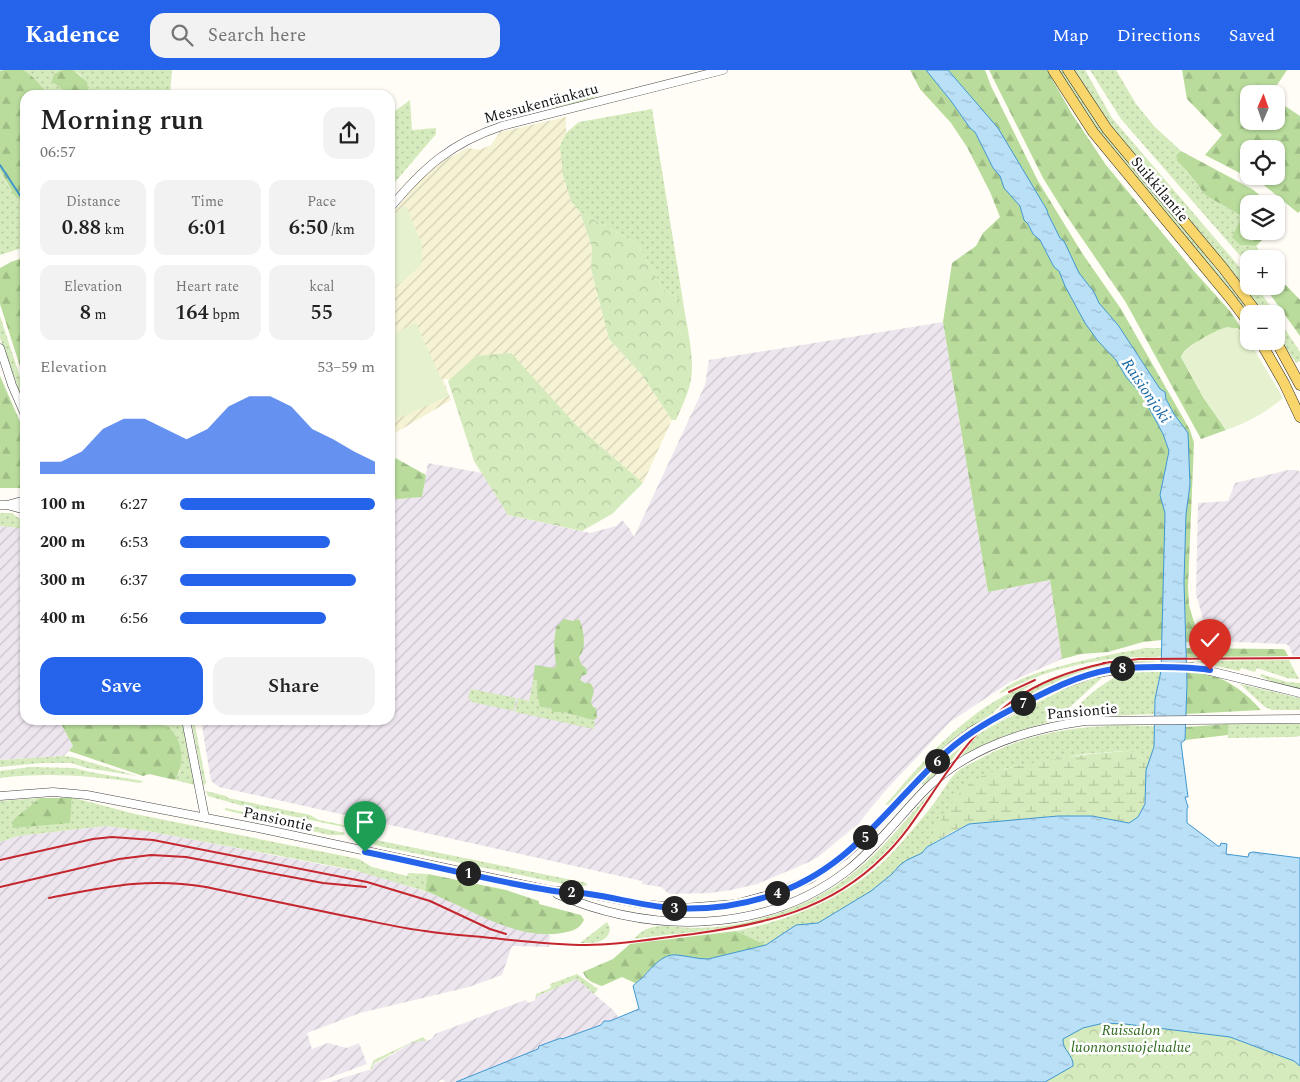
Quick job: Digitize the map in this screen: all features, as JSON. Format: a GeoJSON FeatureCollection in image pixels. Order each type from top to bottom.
{"type":"FeatureCollection","features":[{"type":"Feature","properties":{"kind":"main road","name":"Suikkilantie"},"geometry":{"type":"LineString","coordinates":[[1053,70],[1093,132],[1240,312]]}},
{"type":"Feature","properties":{"kind":"main road","name":"Suikkilantie"},"geometry":{"type":"LineString","coordinates":[[1068,70],[1107,129],[1223,268],[1251,305]]}},
{"type":"Feature","properties":{"kind":"main road"},"geometry":{"type":"LineString","coordinates":[[1265,350],[1300,417]]}},
{"type":"Feature","properties":{"kind":"main road"},"geometry":{"type":"LineString","coordinates":[[1281,350],[1300,385]]}},
{"type":"Feature","properties":{"kind":"street","name":"Messukentänkatu"},"geometry":{"type":"LineString","coordinates":[[395,202],[436,160],[460,144],[485,132],[502,126],[723,70]]}},
{"type":"Feature","properties":{"kind":"street"},"geometry":{"type":"LineString","coordinates":[[0,348],[12,386],[20,404]]}},
{"type":"Feature","properties":{"kind":"street"},"geometry":{"type":"LineString","coordinates":[[4,505],[20,501]]}},
{"type":"Feature","properties":{"kind":"street"},"geometry":{"type":"LineString","coordinates":[[4,505],[20,509]]}},
{"type":"Feature","properties":{"kind":"street","name":"Pansiontie"},"geometry":{"type":"LineString","coordinates":[[0,796],[33,793],[72,793],[206,818],[549,890],[589,894],[655,906],[683,908],[735,904],[780,892],[810,879],[845,855],[862,840],[953,745],[979,727],[1030,700],[1086,676],[1115,669],[1193,667],[1300,693]]}},
{"type":"Feature","properties":{"kind":"street","name":"Pansiontie"},"geometry":{"type":"LineString","coordinates":[[549,890],[585,906],[653,920],[681,922],[730,920],[760,913],[804,897],[834,880],[860,859],[930,786],[958,764],[982,750],[1031,731],[1085,721],[1300,719]]}},
{"type":"Feature","properties":{"kind":"street"},"geometry":{"type":"LineString","coordinates":[[187,725],[206,818]]}},
{"type":"Feature","properties":{"kind":"shaded area"},"geometry":{"type":"Polygon","coordinates":[[[566,117],[566,133],[560,146],[571,201],[580,212],[592,247],[591,269],[609,339],[642,375],[672,420],[643,483],[576,425],[476,356],[451,379],[443,379],[451,400],[395,433],[395,211],[416,184],[441,162],[467,148],[479,150],[491,145],[500,132],[566,117]]]}},
{"type":"Feature","properties":{"kind":"shaded area"},"geometry":{"type":"Polygon","coordinates":[[[943,322],[988,592],[1050,580],[1062,659],[1010,682],[950,722],[885,791],[858,824],[818,857],[757,884],[731,890],[710,893],[669,894],[661,887],[642,884],[642,881],[219,787],[211,781],[202,725],[395,725],[395,498],[422,497],[428,463],[482,473],[508,515],[590,533],[616,526],[622,520],[634,537],[705,385],[709,360],[943,322]]]}},
{"type":"Feature","properties":{"kind":"shaded area"},"geometry":{"type":"Polygon","coordinates":[[[1288,470],[1300,472],[1300,656],[1293,656],[1289,646],[1286,644],[1209,641],[1196,594],[1198,503],[1228,501],[1235,483],[1288,470]]]}},
{"type":"Feature","properties":{"kind":"shaded area"},"geometry":{"type":"Polygon","coordinates":[[[0,526],[20,528],[20,725],[62,725],[73,746],[64,756],[0,760],[0,526]]]}},
{"type":"Feature","properties":{"kind":"shaded area"},"geometry":{"type":"Polygon","coordinates":[[[106,826],[153,832],[371,874],[438,896],[510,927],[550,935],[549,947],[512,946],[502,975],[469,987],[360,1013],[307,1033],[312,1049],[328,1043],[347,1048],[359,1043],[367,1064],[318,1082],[0,1082],[0,842],[18,836],[106,826]]]}},
{"type":"Feature","properties":{"kind":"shaded area"},"geometry":{"type":"Polygon","coordinates":[[[577,979],[614,1011],[618,1017],[610,1021],[604,1021],[601,1025],[456,1082],[445,1082],[442,1079],[438,1082],[330,1082],[372,1069],[374,1064],[412,1042],[421,1039],[426,1041],[432,1039],[435,1034],[525,1000],[529,1003],[535,1000],[537,996],[577,979]]]}},
{"type":"Feature","properties":{"kind":"green space"},"geometry":{"type":"Polygon","coordinates":[[[24,70],[62,70],[54,74],[65,90],[45,90],[24,70]]]}},
{"type":"Feature","properties":{"kind":"green space"},"geometry":{"type":"Polygon","coordinates":[[[24,70],[45,90],[20,90],[20,200],[14,195],[0,170],[0,71],[24,70]]]}},
{"type":"Feature","properties":{"kind":"green space"},"geometry":{"type":"Polygon","coordinates":[[[62,70],[73,70],[87,82],[88,90],[63,90],[52,81],[54,74],[62,70]]]}},
{"type":"Feature","properties":{"kind":"green space"},"geometry":{"type":"Polygon","coordinates":[[[68,70],[172,70],[170,90],[88,90],[83,78],[68,70]]]}},
{"type":"Feature","properties":{"kind":"green space"},"geometry":{"type":"Polygon","coordinates":[[[910,70],[926,70],[975,132],[993,168],[1000,176],[1004,187],[1020,206],[1024,220],[1033,234],[1040,240],[1054,267],[1059,271],[1085,323],[1142,395],[1163,434],[1169,451],[1160,495],[1165,513],[1162,640],[1143,642],[1108,652],[1081,654],[1062,659],[1050,580],[988,592],[943,322],[952,263],[976,246],[983,233],[1000,217],[990,192],[967,147],[951,123],[920,89],[910,70]]]}},
{"type":"Feature","properties":{"kind":"green space"},"geometry":{"type":"Polygon","coordinates":[[[948,70],[985,70],[1038,181],[1082,253],[1121,309],[1190,430],[1194,443],[1188,587],[1189,605],[1200,643],[1186,642],[1184,582],[1186,514],[1190,485],[1188,433],[1174,414],[1166,399],[1165,392],[1160,389],[1118,325],[1099,303],[1094,292],[1079,273],[1047,210],[998,129],[948,70]]]}},
{"type":"Feature","properties":{"kind":"green space"},"geometry":{"type":"Polygon","coordinates":[[[989,70],[1047,70],[1072,114],[1106,165],[1193,270],[1230,311],[1240,326],[1240,330],[1237,328],[1198,341],[1185,351],[1181,357],[1203,397],[1226,430],[1201,439],[1125,301],[1043,178],[989,70]]]}},
{"type":"Feature","properties":{"kind":"green space"},"geometry":{"type":"Polygon","coordinates":[[[1058,70],[1063,70],[1245,305],[1240,305],[1099,132],[1058,70]]]}},
{"type":"Feature","properties":{"kind":"green space"},"geometry":{"type":"Polygon","coordinates":[[[1074,70],[1085,70],[1112,118],[1240,267],[1240,286],[1107,121],[1074,70]]]}},
{"type":"Feature","properties":{"kind":"green space"},"geometry":{"type":"Polygon","coordinates":[[[1090,70],[1116,70],[1136,104],[1154,126],[1181,151],[1176,155],[1177,161],[1190,174],[1205,195],[1240,215],[1240,245],[1256,246],[1258,250],[1240,250],[1240,256],[1121,119],[1090,70]]]}},
{"type":"Feature","properties":{"kind":"green space"},"geometry":{"type":"Polygon","coordinates":[[[1182,70],[1287,70],[1277,85],[1240,85],[1240,130],[1285,130],[1285,106],[1300,116],[1300,211],[1298,213],[1285,202],[1285,195],[1276,195],[1263,185],[1285,185],[1285,140],[1240,140],[1240,173],[1205,155],[1222,135],[1187,99],[1182,70]]]}},
{"type":"Feature","properties":{"kind":"green space"},"geometry":{"type":"Polygon","coordinates":[[[593,91],[602,94],[588,100],[552,108],[555,105],[593,91]]]}},
{"type":"Feature","properties":{"kind":"green space"},"geometry":{"type":"Polygon","coordinates":[[[410,100],[412,130],[436,128],[436,134],[395,182],[395,111],[410,100]]]}},
{"type":"Feature","properties":{"kind":"green space"},"geometry":{"type":"Polygon","coordinates":[[[652,109],[683,301],[663,289],[638,244],[580,212],[571,201],[563,175],[560,146],[566,133],[579,122],[652,109]]]}},
{"type":"Feature","properties":{"kind":"green space"},"geometry":{"type":"Polygon","coordinates":[[[1181,151],[1240,183],[1240,185],[1252,189],[1260,195],[1240,195],[1240,215],[1205,195],[1190,174],[1177,161],[1176,155],[1181,151]]]}},
{"type":"Feature","properties":{"kind":"green space"},"geometry":{"type":"Polygon","coordinates":[[[0,170],[13,193],[20,199],[20,249],[0,255],[0,170]]]}},
{"type":"Feature","properties":{"kind":"green space"},"geometry":{"type":"Polygon","coordinates":[[[403,206],[407,208],[422,245],[421,266],[395,287],[395,215],[403,206]]]}},
{"type":"Feature","properties":{"kind":"green space"},"geometry":{"type":"Polygon","coordinates":[[[580,212],[638,244],[663,289],[683,301],[691,350],[692,370],[689,389],[676,420],[672,420],[642,375],[609,339],[591,269],[592,247],[580,212]]]}},
{"type":"Feature","properties":{"kind":"green space"},"geometry":{"type":"Polygon","coordinates":[[[1240,221],[1240,240],[1262,240],[1256,246],[1240,245],[1232,237],[1240,221]]]}},
{"type":"Feature","properties":{"kind":"green space"},"geometry":{"type":"Polygon","coordinates":[[[20,259],[20,366],[0,304],[0,268],[20,259]]]}},
{"type":"Feature","properties":{"kind":"green space"},"geometry":{"type":"Polygon","coordinates":[[[1286,285],[1300,300],[1300,336],[1285,315],[1285,305],[1278,305],[1270,295],[1285,295],[1286,285]]]}},
{"type":"Feature","properties":{"kind":"green space"},"geometry":{"type":"Polygon","coordinates":[[[1248,295],[1262,295],[1270,305],[1256,305],[1248,295]]]}},
{"type":"Feature","properties":{"kind":"green space"},"geometry":{"type":"Polygon","coordinates":[[[0,316],[20,377],[20,392],[0,338],[0,316]]]}},
{"type":"Feature","properties":{"kind":"green space"},"geometry":{"type":"Polygon","coordinates":[[[416,323],[449,396],[395,420],[395,333],[416,323]]]}},
{"type":"Feature","properties":{"kind":"green space"},"geometry":{"type":"Polygon","coordinates":[[[1228,327],[1240,331],[1240,350],[1254,350],[1283,398],[1256,417],[1226,430],[1203,397],[1181,357],[1189,348],[1216,331],[1228,327]]]}},
{"type":"Feature","properties":{"kind":"green space"},"geometry":{"type":"Polygon","coordinates":[[[1285,329],[1300,352],[1300,361],[1296,363],[1285,346],[1285,329]]]}},
{"type":"Feature","properties":{"kind":"green space"},"geometry":{"type":"Polygon","coordinates":[[[511,353],[576,425],[643,483],[612,514],[582,531],[508,515],[474,461],[448,381],[476,356],[511,353]]]}},
{"type":"Feature","properties":{"kind":"green space"},"geometry":{"type":"Polygon","coordinates":[[[0,376],[20,422],[20,488],[0,488],[0,376]]]}},
{"type":"Feature","properties":{"kind":"green space"},"geometry":{"type":"Polygon","coordinates":[[[395,458],[426,475],[422,497],[395,498],[395,458]]]}},
{"type":"Feature","properties":{"kind":"green space"},"geometry":{"type":"Polygon","coordinates":[[[0,513],[12,513],[20,519],[20,528],[0,526],[0,513]]]}},
{"type":"Feature","properties":{"kind":"green space"},"geometry":{"type":"Polygon","coordinates":[[[564,619],[573,621],[579,619],[582,628],[584,644],[579,657],[581,664],[586,668],[587,674],[581,676],[580,680],[590,683],[593,688],[594,692],[591,702],[593,707],[596,708],[597,718],[593,720],[564,712],[552,712],[551,708],[540,707],[537,680],[533,680],[535,665],[554,668],[556,666],[554,644],[556,627],[564,619]]]}},
{"type":"Feature","properties":{"kind":"green space"},"geometry":{"type":"Polygon","coordinates":[[[1146,648],[1161,648],[1161,656],[1119,658],[1072,666],[1029,680],[999,694],[1009,686],[1025,678],[1045,671],[1068,664],[1146,648]]]}},
{"type":"Feature","properties":{"kind":"green space"},"geometry":{"type":"Polygon","coordinates":[[[1186,648],[1282,649],[1285,650],[1288,656],[1186,657],[1186,648]]]}},
{"type":"Feature","properties":{"kind":"green space"},"geometry":{"type":"Polygon","coordinates":[[[1289,660],[1299,679],[1287,678],[1257,668],[1255,672],[1241,668],[1240,671],[1191,661],[1289,660]]]}},
{"type":"Feature","properties":{"kind":"green space"},"geometry":{"type":"Polygon","coordinates":[[[1127,661],[1161,661],[1116,664],[1085,671],[1048,686],[1004,708],[1031,690],[1062,676],[1127,661]]]}},
{"type":"Feature","properties":{"kind":"green space"},"geometry":{"type":"Polygon","coordinates":[[[1161,671],[1154,714],[1065,718],[1107,682],[1126,673],[1161,671]]]}},
{"type":"Feature","properties":{"kind":"green space"},"geometry":{"type":"Polygon","coordinates":[[[1187,672],[1209,674],[1228,682],[1246,695],[1261,710],[1186,714],[1187,672]]]}},
{"type":"Feature","properties":{"kind":"green space"},"geometry":{"type":"Polygon","coordinates":[[[1261,674],[1287,682],[1300,683],[1300,689],[1277,684],[1260,676],[1261,674]]]}},
{"type":"Feature","properties":{"kind":"green space"},"geometry":{"type":"Polygon","coordinates":[[[1105,675],[1061,715],[1048,722],[1001,737],[961,756],[978,734],[990,727],[1068,687],[1105,675]]]}},
{"type":"Feature","properties":{"kind":"green space"},"geometry":{"type":"Polygon","coordinates":[[[533,680],[537,680],[540,707],[551,708],[552,712],[564,712],[593,720],[595,722],[594,729],[515,712],[518,698],[529,701],[533,680]]]}},
{"type":"Feature","properties":{"kind":"green space"},"geometry":{"type":"Polygon","coordinates":[[[1034,683],[946,745],[891,804],[885,805],[917,768],[970,718],[990,704],[1034,683]]]}},
{"type":"Feature","properties":{"kind":"green space"},"geometry":{"type":"Polygon","coordinates":[[[1240,684],[1300,698],[1300,710],[1272,710],[1265,707],[1240,684]]]}},
{"type":"Feature","properties":{"kind":"green space"},"geometry":{"type":"Polygon","coordinates":[[[471,689],[516,698],[514,711],[472,702],[468,697],[471,689]]]}},
{"type":"Feature","properties":{"kind":"green space"},"geometry":{"type":"Polygon","coordinates":[[[1228,724],[1300,724],[1300,736],[1228,738],[1228,724]]]}},
{"type":"Feature","properties":{"kind":"green space"},"geometry":{"type":"Polygon","coordinates":[[[1228,724],[1228,735],[1185,740],[1186,727],[1228,724]]]}},
{"type":"Feature","properties":{"kind":"green space"},"geometry":{"type":"Polygon","coordinates":[[[62,725],[163,725],[171,730],[179,742],[181,749],[180,768],[175,780],[149,774],[143,776],[69,751],[73,746],[62,725]]]}},
{"type":"Feature","properties":{"kind":"green space"},"geometry":{"type":"Polygon","coordinates":[[[160,725],[183,725],[194,785],[175,780],[180,771],[160,725]]]}},
{"type":"Feature","properties":{"kind":"green space"},"geometry":{"type":"Polygon","coordinates":[[[192,725],[195,725],[206,783],[204,786],[192,725]]]}},
{"type":"Feature","properties":{"kind":"green space"},"geometry":{"type":"Polygon","coordinates":[[[1122,725],[1154,726],[1154,747],[1149,762],[1135,753],[1123,751],[1084,754],[1003,769],[968,785],[952,803],[922,853],[900,865],[871,891],[818,923],[796,925],[766,945],[736,931],[776,921],[814,907],[849,888],[866,876],[898,847],[930,809],[952,777],[966,766],[1011,744],[1029,738],[1065,730],[1122,725]]]}},
{"type":"Feature","properties":{"kind":"green space"},"geometry":{"type":"Polygon","coordinates":[[[965,742],[952,760],[923,785],[921,783],[965,742]]]}},
{"type":"Feature","properties":{"kind":"green space"},"geometry":{"type":"Polygon","coordinates":[[[1124,751],[1135,753],[1149,762],[1144,805],[1136,819],[1129,823],[1092,816],[1058,816],[971,824],[956,830],[927,847],[940,821],[957,796],[970,783],[983,776],[1005,769],[1052,759],[1124,751]]]}},
{"type":"Feature","properties":{"kind":"green space"},"geometry":{"type":"Polygon","coordinates":[[[64,756],[137,776],[87,768],[71,763],[41,763],[0,767],[0,760],[64,756]]]}},
{"type":"Feature","properties":{"kind":"green space"},"geometry":{"type":"Polygon","coordinates":[[[30,767],[74,768],[143,781],[140,783],[105,778],[53,775],[0,778],[0,771],[30,767]]]}},
{"type":"Feature","properties":{"kind":"green space"},"geometry":{"type":"Polygon","coordinates":[[[206,791],[228,798],[310,815],[319,820],[368,830],[368,832],[243,806],[208,796],[206,791]]]}},
{"type":"Feature","properties":{"kind":"green space"},"geometry":{"type":"Polygon","coordinates":[[[930,793],[911,822],[889,848],[856,877],[819,900],[799,909],[757,922],[634,939],[645,930],[658,926],[703,928],[743,923],[772,915],[811,900],[846,879],[867,861],[886,843],[930,793]]]}},
{"type":"Feature","properties":{"kind":"green space"},"geometry":{"type":"Polygon","coordinates":[[[40,798],[14,819],[69,823],[72,798],[78,799],[135,814],[359,859],[372,867],[407,876],[408,873],[428,874],[425,891],[354,870],[153,832],[106,826],[18,836],[0,842],[0,801],[40,798]]]}},
{"type":"Feature","properties":{"kind":"green space"},"geometry":{"type":"Polygon","coordinates":[[[40,798],[72,798],[70,823],[12,828],[14,819],[40,798]]]}},
{"type":"Feature","properties":{"kind":"green space"},"geometry":{"type":"Polygon","coordinates":[[[225,808],[345,833],[344,835],[329,835],[225,810],[225,808]]]}},
{"type":"Feature","properties":{"kind":"green space"},"geometry":{"type":"Polygon","coordinates":[[[371,839],[587,883],[586,886],[573,886],[379,846],[370,843],[371,839]]]}},
{"type":"Feature","properties":{"kind":"green space"},"geometry":{"type":"Polygon","coordinates":[[[428,874],[506,890],[539,901],[539,904],[581,915],[584,920],[572,931],[562,933],[544,934],[509,927],[425,891],[428,874]]]}},
{"type":"Feature","properties":{"kind":"green space"},"geometry":{"type":"Polygon","coordinates":[[[607,922],[610,928],[607,937],[599,942],[580,943],[607,922]]]}},
{"type":"Feature","properties":{"kind":"green space"},"geometry":{"type":"Polygon","coordinates":[[[736,931],[766,945],[708,959],[690,958],[648,971],[635,983],[622,977],[602,986],[588,980],[583,972],[613,959],[630,944],[736,931]]]}},
{"type":"Feature","properties":{"kind":"green space"},"geometry":{"type":"Polygon","coordinates":[[[577,974],[598,989],[594,994],[577,979],[537,996],[535,1000],[536,994],[551,988],[550,984],[577,974]]]}},
{"type":"Feature","properties":{"kind":"green space","name":"Ruissalon luonnonsuojelualue"},"geometry":{"type":"Polygon","coordinates":[[[1051,1008],[1300,1046],[1300,1082],[869,1082],[1051,1008]]]}},
{"type":"Feature","properties":{"kind":"green space"},"geometry":{"type":"Polygon","coordinates":[[[423,1037],[427,1041],[414,1042],[407,1045],[374,1063],[372,1069],[370,1069],[374,1060],[423,1037]]]}},
{"type":"Feature","properties":{"kind":"water","name":"Raisionjoki"},"geometry":{"type":"Polygon","coordinates":[[[926,70],[948,70],[998,128],[1047,210],[1079,273],[1094,292],[1099,303],[1118,325],[1160,389],[1165,392],[1166,399],[1174,414],[1188,433],[1190,485],[1186,514],[1184,582],[1187,683],[1185,740],[1181,743],[1188,797],[1185,797],[1188,807],[1187,823],[1218,846],[1221,843],[1227,844],[1226,854],[1248,857],[1249,853],[1253,852],[1300,858],[1300,1066],[1294,1061],[1230,1037],[1104,1023],[1083,1028],[1063,1039],[1073,1066],[1045,1082],[456,1082],[538,1049],[539,1046],[601,1025],[604,1021],[610,1021],[639,1009],[633,986],[657,962],[666,956],[677,955],[708,959],[766,945],[796,925],[818,923],[871,891],[907,860],[969,824],[1058,816],[1092,816],[1129,823],[1138,817],[1145,804],[1146,770],[1154,747],[1155,699],[1161,671],[1165,513],[1160,495],[1169,451],[1163,434],[1142,395],[1085,323],[1059,271],[1054,267],[1040,240],[1033,234],[1024,220],[1020,206],[1004,188],[1000,176],[993,168],[975,132],[926,70]]]}},
{"type":"Feature","properties":{"kind":"waterway"},"geometry":{"type":"LineString","coordinates":[[0,165],[20,195]]}},
{"type":"Feature","properties":{"kind":"railway"},"geometry":{"type":"LineString","coordinates":[[1103,663],[1139,659],[1300,658]]}},
{"type":"Feature","properties":{"kind":"railway"},"geometry":{"type":"LineString","coordinates":[[49,898],[89,890],[145,883],[185,884],[415,930],[534,942],[587,945],[627,943],[746,925],[795,912],[819,902],[863,875],[898,840],[973,738],[1009,703],[1053,679],[1110,662]]}},
{"type":"Feature","properties":{"kind":"railway"},"geometry":{"type":"LineString","coordinates":[[1009,692],[1035,680]]}},
{"type":"Feature","properties":{"kind":"railway"},"geometry":{"type":"LineString","coordinates":[[0,860],[93,839],[112,837],[153,840],[367,882],[430,901],[490,929],[506,934]]}},
{"type":"Feature","properties":{"kind":"railway"},"geometry":{"type":"LineString","coordinates":[[0,887],[119,859],[151,855],[186,857],[323,883],[366,887]]}},
{"type":"Feature","properties":{"kind":"route"},"geometry":{"type":"LineString","coordinates":[[365,852],[549,890],[589,894],[662,907],[703,908],[746,902],[791,888],[827,869],[862,840],[953,745],[973,730],[1030,700],[1073,680],[1109,670],[1135,667],[1193,667],[1210,670]]}}]}
